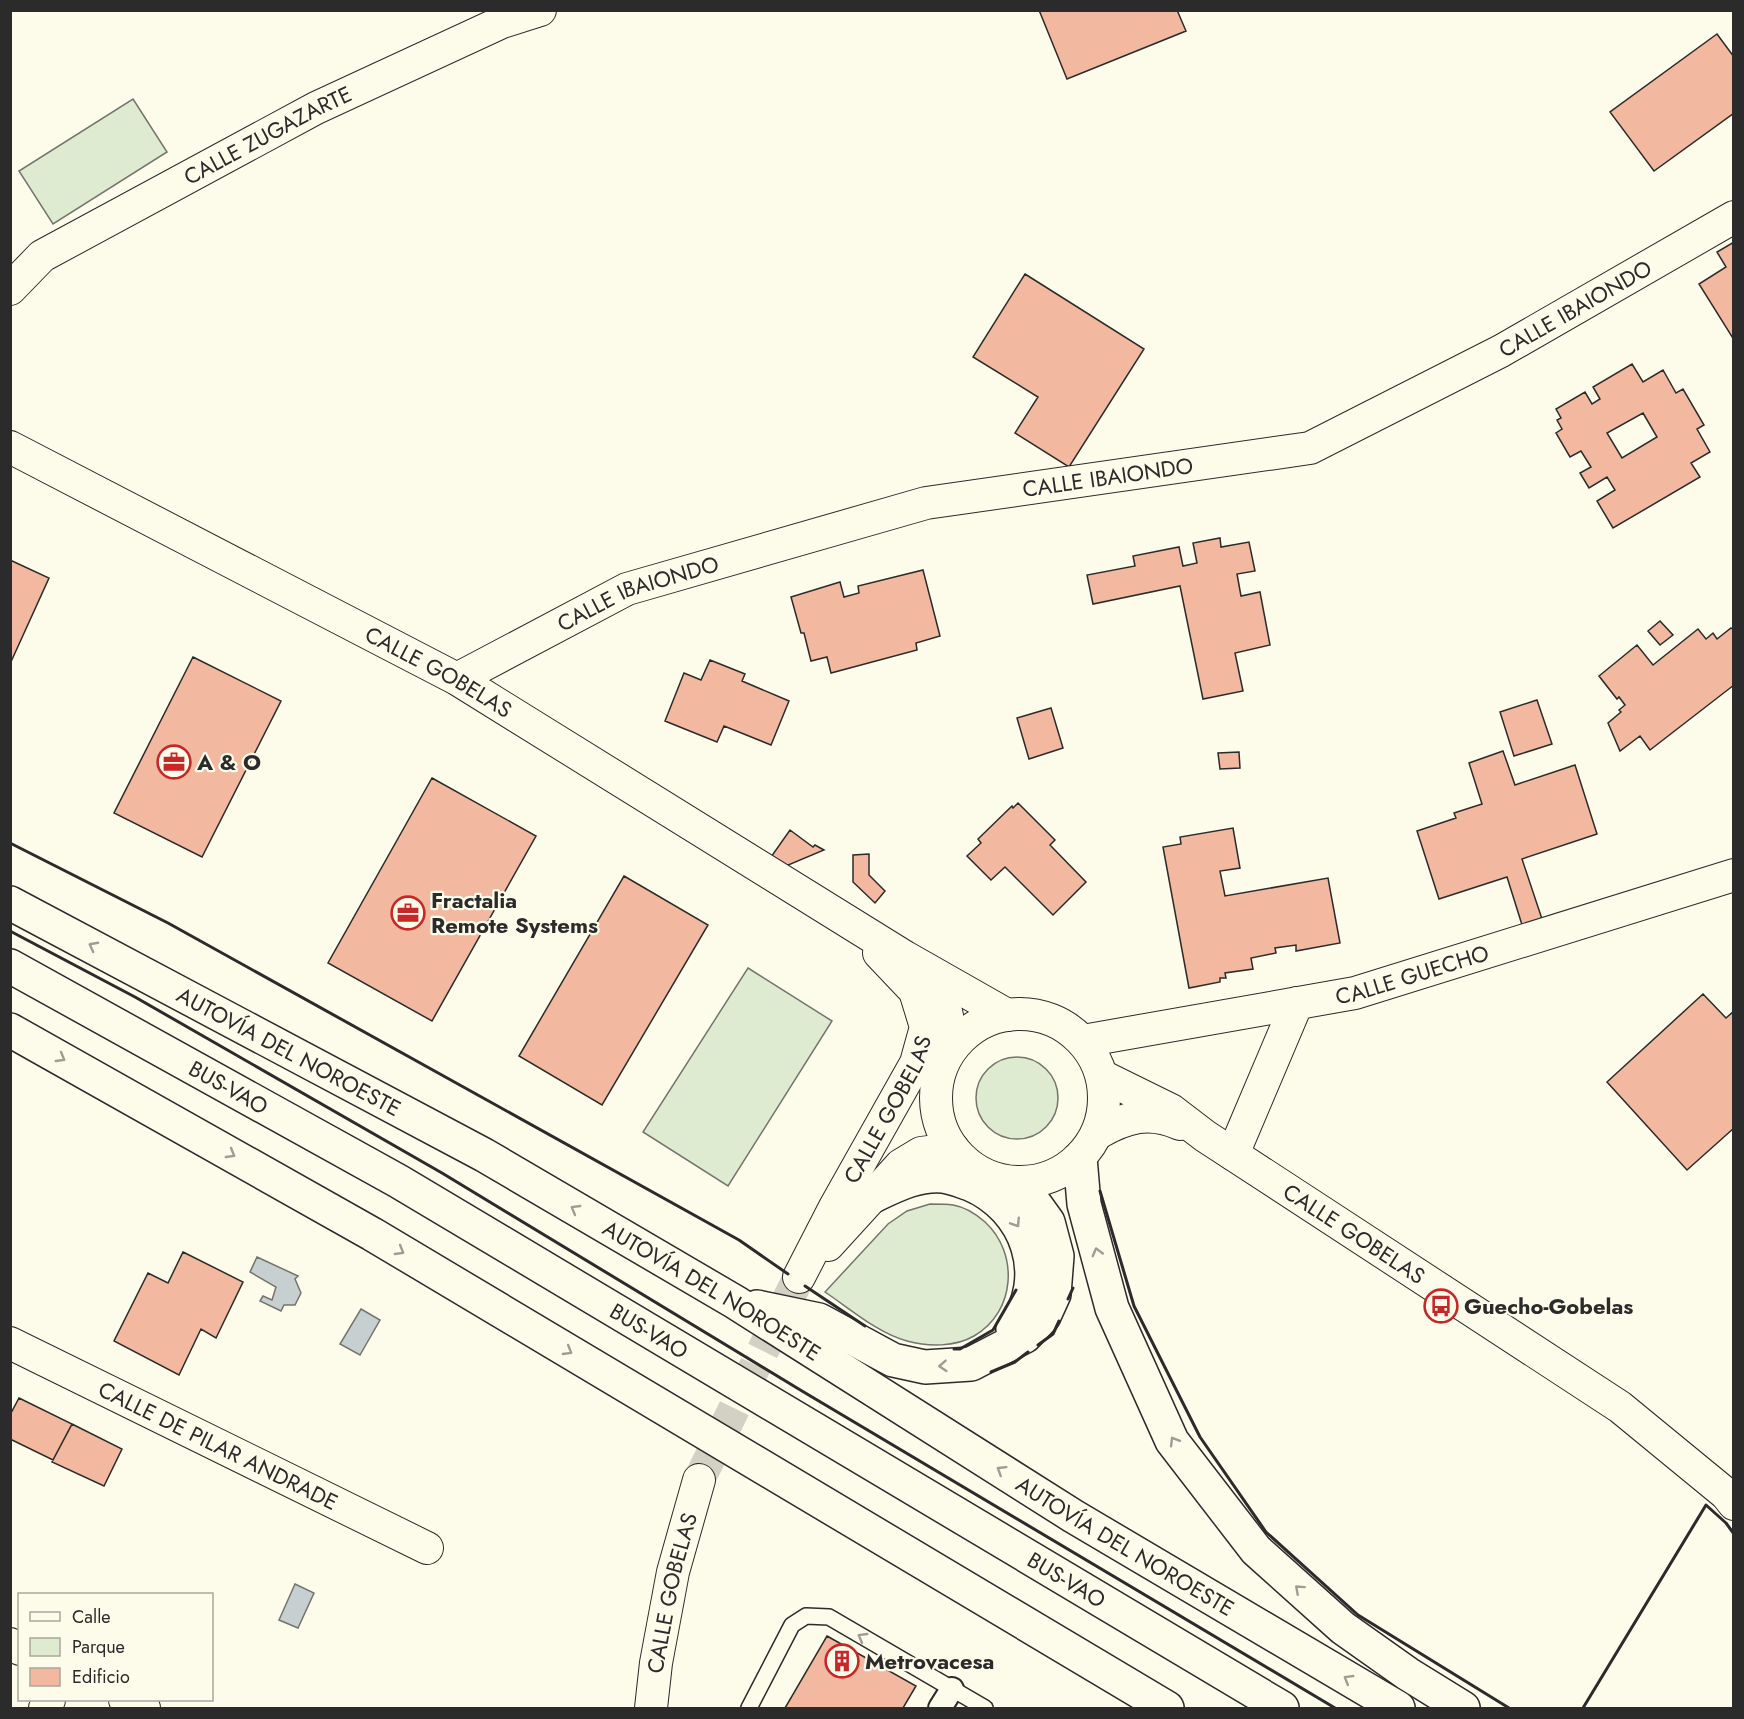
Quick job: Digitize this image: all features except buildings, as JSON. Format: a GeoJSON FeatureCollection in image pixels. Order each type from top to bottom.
{"type":"FeatureCollection","features":[{"type":"Feature","properties":{"kind":"highway","name":"AUTOVÍA DEL NOROESTE"},"geometry":{"type":"LineString","coordinates":[[10,903],[484,1155],[735,1302],[1073,1516],[1398,1708]]}},
{"type":"Feature","properties":{"kind":"highway","name":"BUS-VAO"},"geometry":{"type":"LineString","coordinates":[[10,966],[398,1181],[1282,1708]]}},
{"type":"Feature","properties":{"kind":"highway"},"geometry":{"type":"LineString","coordinates":[[10,1030],[372,1234],[1167,1708]]}},
{"type":"Feature","properties":{"kind":"highway"},"geometry":{"type":"LineString","coordinates":[[1089,1145],[1084,1204],[1112,1308],[1172,1441],[1256,1550],[1342,1628],[1408,1674],[1463,1708]]}},
{"type":"Feature","properties":{"kind":"highway"},"geometry":{"type":"LineString","coordinates":[[873,1196],[915,1178],[950,1177],[984,1190],[999,1201],[1011,1215],[1023,1234],[1031,1254],[1032,1278],[1029,1301],[1016,1326],[998,1350]]}},
{"type":"Feature","properties":{"kind":"highway"},"geometry":{"type":"LineString","coordinates":[[735,1302],[819,1320],[893,1360],[925,1367],[971,1365],[1025,1336],[1044,1316],[1054,1294],[1057,1256],[1048,1222],[1020,1183]]}},
{"type":"Feature","properties":{"kind":"street","name":"CALLE ZUGAZARTE"},"geometry":{"type":"LineString","coordinates":[[10,289],[42,256],[316,108],[505,16],[540,10]]}},
{"type":"Feature","properties":{"kind":"street","name":"CALLE IBAIONDO"},"geometry":{"type":"LineString","coordinates":[[457,680],[627,589],[926,504],[1310,448],[1501,351],[1734,217]]}},
{"type":"Feature","properties":{"kind":"street","name":"CALLE GOBELAS"},"geometry":{"type":"LineString","coordinates":[[10,447],[457,680],[905,957],[1007,1015]]}},
{"type":"Feature","properties":{"kind":"street","name":"CALLE GUECHO"},"geometry":{"type":"LineString","coordinates":[[1083,1041],[1355,993],[1734,875]]}},
{"type":"Feature","properties":{"kind":"street","name":"CALLE GOBELAS"},"geometry":{"type":"LineString","coordinates":[[852,924],[915,992],[926,1027],[916,1063],[835,1207],[799,1277],[901,1165],[921,1153],[953,1149]]}},
{"type":"Feature","properties":{"kind":"street","name":"CALLE GOBELAS"},"geometry":{"type":"LineString","coordinates":[[905,957],[945,1006],[953,1047]]}},
{"type":"Feature","properties":{"kind":"street"},"geometry":{"type":"LineString","coordinates":[[1233,1154],[1297,1004]]}},
{"type":"Feature","properties":{"kind":"street"},"geometry":{"type":"LineString","coordinates":[[1007,1015],[1035,1015],[1061,1024],[1083,1041],[1102,1076],[1105,1105],[1089,1145],[1062,1172],[1042,1180],[1020,1183],[994,1179],[971,1167],[953,1149],[941,1129],[936,1107],[937,1083],[943,1064],[953,1047],[969,1031],[987,1021],[1007,1015]]}},
{"type":"Feature","properties":{"kind":"street","name":"CALLE GOBELAS"},"geometry":{"type":"LineString","coordinates":[[1102,1076],[1171,1110],[1205,1136],[1620,1407],[1726,1494],[1734,1504]]}},
{"type":"Feature","properties":{"kind":"street","name":"CALLE GOBELAS"},"geometry":{"type":"LineString","coordinates":[[835,1207],[937,1083]]}},
{"type":"Feature","properties":{"kind":"street","name":"CALLE GOBELAS"},"geometry":{"type":"LineString","coordinates":[[1089,1145],[1120,1120],[1142,1116],[1168,1119],[1205,1136]]}},
{"type":"Feature","properties":{"kind":"street","name":"CALLE DE PILAR ANDRADE"},"geometry":{"type":"LineString","coordinates":[[10,1343],[427,1548]]}},
{"type":"Feature","properties":{"kind":"street","name":"CALLE GOBELAS"},"geometry":{"type":"LineString","coordinates":[[651,1708],[656,1664],[673,1572],[699,1479]]}},
{"type":"Feature","properties":{"kind":"street"},"geometry":{"type":"LineString","coordinates":[[940,1708],[952,1689]]}},
{"type":"Feature","properties":{"kind":"street"},"geometry":{"type":"LineString","coordinates":[[127,1701],[144,1708]]}},
{"type":"Feature","properties":{"kind":"lane"},"geometry":{"type":"LineString","coordinates":[[749,1708],[792,1625],[806,1616],[829,1617],[985,1708]]}},
{"type":"Feature","properties":{"kind":"green space"},"geometry":{"type":"Polygon","coordinates":[[[133,99],[167,152],[53,224],[19,171],[133,99]]]}},
{"type":"Feature","properties":{"kind":"green space"},"geometry":{"type":"Polygon","coordinates":[[[748,968],[832,1021],[728,1186],[643,1132],[748,968]]]}},
{"type":"Feature","properties":{"kind":"green space"},"geometry":{"type":"Polygon","coordinates":[[[1009,1057],[1025,1057],[1040,1064],[1051,1075],[1058,1090],[1055,1114],[1046,1127],[1025,1139],[1009,1139],[994,1132],[983,1121],[976,1106],[976,1090],[983,1075],[994,1064],[1009,1057]]]}},
{"type":"Feature","properties":{"kind":"green space"},"geometry":{"type":"Polygon","coordinates":[[[930,1204],[957,1206],[982,1219],[996,1235],[1004,1250],[1008,1265],[1005,1298],[988,1325],[967,1340],[942,1345],[896,1338],[875,1327],[825,1292],[888,1224],[907,1211],[930,1204]]]}},
{"type":"Feature","properties":{"kind":"shaded area"},"geometry":{"type":"Polygon","coordinates":[[[257,1257],[298,1276],[295,1279],[301,1293],[295,1305],[284,1305],[281,1311],[260,1301],[263,1296],[272,1300],[276,1287],[250,1272],[257,1257]]]}},
{"type":"Feature","properties":{"kind":"shaded area"},"geometry":{"type":"Polygon","coordinates":[[[361,1309],[380,1320],[360,1355],[340,1344],[361,1309]]]}},
{"type":"Feature","properties":{"kind":"shaded area"},"geometry":{"type":"Polygon","coordinates":[[[295,1584],[314,1593],[298,1628],[279,1620],[295,1584]]]}},
{"type":"Feature","properties":{"kind":"tunnel"},"geometry":{"type":"LineString","coordinates":[[699,1480],[799,1277]]}},
{"type":"Feature","properties":{"kind":"wall"},"geometry":{"type":"LineString","coordinates":[[10,843],[168,923],[739,1240],[788,1274]]}},
{"type":"Feature","properties":{"kind":"wall"},"geometry":{"type":"LineString","coordinates":[[10,931],[135,997],[442,1173],[802,1391],[1335,1708]]}},
{"type":"Feature","properties":{"kind":"wall"},"geometry":{"type":"LineString","coordinates":[[1100,1191],[1134,1306],[1200,1437],[1266,1532],[1358,1615],[1509,1708]]}},
{"type":"Feature","properties":{"kind":"wall"},"geometry":{"type":"LineString","coordinates":[[805,1286],[865,1326]]}},
{"type":"Feature","properties":{"kind":"wall"},"geometry":{"type":"LineString","coordinates":[[1068,1299],[1073,1288]]}},
{"type":"Feature","properties":{"kind":"wall"},"geometry":{"type":"LineString","coordinates":[[954,1349],[960,1349],[993,1330],[1016,1290]]}},
{"type":"Feature","properties":{"kind":"wall"},"geometry":{"type":"LineString","coordinates":[[1038,1345],[1053,1334],[1059,1321]]}},
{"type":"Feature","properties":{"kind":"wall"},"geometry":{"type":"LineString","coordinates":[[991,1372],[1015,1362],[1028,1352]]}},
{"type":"Feature","properties":{"kind":"wall"},"geometry":{"type":"LineString","coordinates":[[1583,1708],[1706,1505],[1726,1523],[1734,1534]]}},
{"type":"Feature","properties":{"kind":"place","name":"A & O"},"geometry":{"type":"Point","coordinates":[174,762]}},
{"type":"Feature","properties":{"kind":"place","name":"Fractalia Remote Systems"},"geometry":{"type":"Point","coordinates":[408,913]}},
{"type":"Feature","properties":{"kind":"place","name":"Guecho-Gobelas"},"geometry":{"type":"Point","coordinates":[1441,1306]}},
{"type":"Feature","properties":{"kind":"place","name":"Metrovacesa"},"geometry":{"type":"Point","coordinates":[842,1661]}}]}
